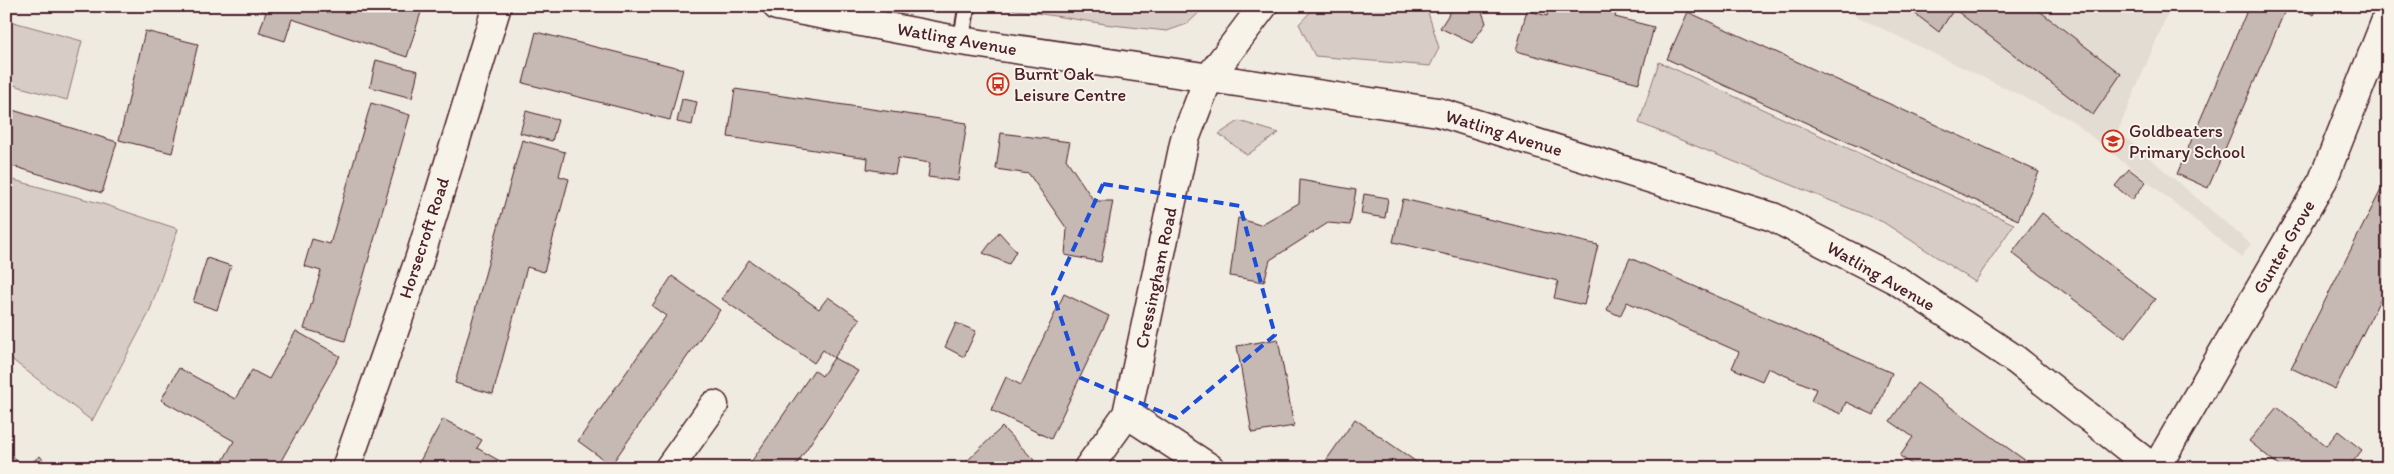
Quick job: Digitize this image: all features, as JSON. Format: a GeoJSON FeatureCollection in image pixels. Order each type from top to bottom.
{"type":"FeatureCollection","features":[{"type":"Feature","properties":{"kind":"street","name":"Horsecroft Road"},"geometry":{"type":"LineString","coordinates":[[346,468],[418,260],[497,6]]}},
{"type":"Feature","properties":{"kind":"street","name":"Watling Avenue"},"geometry":{"type":"LineString","coordinates":[[777,6],[961,41],[1438,112],[1773,217],[1898,281],[2016,360],[2154,468]]}},
{"type":"Feature","properties":{"kind":"street","name":"Cressingham Road"},"geometry":{"type":"LineString","coordinates":[[1088,468],[1127,414],[1185,139],[1208,79],[1263,6]]}},
{"type":"Feature","properties":{"kind":"street","name":"Gunter Grove"},"geometry":{"type":"LineString","coordinates":[[2154,468],[2323,180],[2388,15]]}},
{"type":"Feature","properties":{"kind":"street"},"geometry":{"type":"LineString","coordinates":[[669,468],[714,405]]}},
{"type":"Feature","properties":{"kind":"street"},"geometry":{"type":"LineString","coordinates":[[1127,414],[1210,468]]}},
{"type":"Feature","properties":{"kind":"lane"},"geometry":{"type":"LineString","coordinates":[[961,41],[966,6]]}},
{"type":"Feature","properties":{"kind":"highlighted area"},"geometry":{"type":"Polygon","coordinates":[[[1103,184],[1240,206],[1275,335],[1176,418],[1081,378],[1053,294],[1103,184]]]}},
{"type":"Feature","properties":{"kind":"shaded area"},"geometry":{"type":"Polygon","coordinates":[[[991,6],[1206,6],[1187,24],[1167,31],[1112,25],[991,6]]]}},
{"type":"Feature","properties":{"kind":"shaded area"},"geometry":{"type":"Polygon","coordinates":[[[1316,6],[1426,6],[1439,48],[1430,66],[1315,56],[1299,24],[1316,6]]]}},
{"type":"Feature","properties":{"kind":"shaded area","name":"Goldbeaters Primary School"},"geometry":{"type":"Polygon","coordinates":[[[1835,6],[2171,6],[2118,131],[2251,244],[2241,257],[2071,120],[1835,6]]]}},
{"type":"Feature","properties":{"kind":"shaded area"},"geometry":{"type":"Polygon","coordinates":[[[10,21],[82,41],[67,100],[6,83],[6,36],[10,21]]]}},
{"type":"Feature","properties":{"kind":"shaded area"},"geometry":{"type":"Polygon","coordinates":[[[1659,62],[2014,224],[1975,282],[1883,222],[1639,123],[1659,62]]]}},
{"type":"Feature","properties":{"kind":"shaded area"},"geometry":{"type":"Polygon","coordinates":[[[1239,121],[1279,133],[1247,155],[1219,134],[1239,121]]]}},
{"type":"Feature","properties":{"kind":"shaded area"},"geometry":{"type":"Polygon","coordinates":[[[6,178],[103,204],[178,229],[149,313],[92,421],[6,355],[6,178]]]}},
{"type":"Feature","properties":{"kind":"building"},"geometry":{"type":"Polygon","coordinates":[[[248,6],[413,6],[422,9],[407,57],[292,19],[285,41],[259,33],[266,12],[248,6]]]}},
{"type":"Feature","properties":{"kind":"building"},"geometry":{"type":"Polygon","coordinates":[[[1446,6],[1480,6],[1486,23],[1472,43],[1440,28],[1449,14],[1446,6]]]}},
{"type":"Feature","properties":{"kind":"building"},"geometry":{"type":"Polygon","coordinates":[[[1550,6],[1618,6],[1615,17],[1654,27],[1639,83],[1516,51],[1527,10],[1547,16],[1550,6]]]}},
{"type":"Feature","properties":{"kind":"building"},"geometry":{"type":"Polygon","coordinates":[[[1905,6],[2033,6],[2121,74],[2093,115],[1954,9],[1939,32],[1905,6]]]}},
{"type":"Feature","properties":{"kind":"building"},"geometry":{"type":"Polygon","coordinates":[[[2249,6],[2287,6],[2208,188],[2177,174],[2249,6]]]}},
{"type":"Feature","properties":{"kind":"building"},"geometry":{"type":"Polygon","coordinates":[[[2294,6],[2318,6],[2314,15],[2294,6]]]}},
{"type":"Feature","properties":{"kind":"building"},"geometry":{"type":"Polygon","coordinates":[[[1688,12],[2039,172],[2018,220],[1667,59],[1688,12]]]}},
{"type":"Feature","properties":{"kind":"building"},"geometry":{"type":"Polygon","coordinates":[[[145,31],[198,44],[172,153],[119,140],[145,31]]]}},
{"type":"Feature","properties":{"kind":"building"},"geometry":{"type":"Polygon","coordinates":[[[536,32],[683,69],[670,120],[523,83],[536,32]]]}},
{"type":"Feature","properties":{"kind":"building"},"geometry":{"type":"Polygon","coordinates":[[[376,60],[418,71],[412,98],[370,87],[376,60]]]}},
{"type":"Feature","properties":{"kind":"building"},"geometry":{"type":"Polygon","coordinates":[[[735,89],[967,123],[958,181],[928,177],[930,163],[898,158],[895,174],[867,169],[868,158],[728,137],[735,89]]]}},
{"type":"Feature","properties":{"kind":"building"},"geometry":{"type":"Polygon","coordinates":[[[682,99],[697,102],[692,125],[677,122],[682,99]]]}},
{"type":"Feature","properties":{"kind":"building"},"geometry":{"type":"Polygon","coordinates":[[[371,103],[410,115],[345,341],[304,329],[321,271],[304,266],[312,239],[330,244],[371,103]]]}},
{"type":"Feature","properties":{"kind":"building"},"geometry":{"type":"Polygon","coordinates":[[[6,108],[117,142],[102,193],[6,164],[6,108]]]}},
{"type":"Feature","properties":{"kind":"building"},"geometry":{"type":"Polygon","coordinates":[[[526,111],[558,120],[552,141],[520,133],[526,111]]]}},
{"type":"Feature","properties":{"kind":"building"},"geometry":{"type":"Polygon","coordinates":[[[1001,133],[1070,142],[1066,159],[1094,201],[1113,201],[1101,262],[1065,255],[1067,229],[1029,174],[996,169],[1001,133]]]}},
{"type":"Feature","properties":{"kind":"building"},"geometry":{"type":"Polygon","coordinates":[[[522,140],[565,152],[559,176],[569,179],[544,272],[527,267],[493,394],[455,383],[522,140]]]}},
{"type":"Feature","properties":{"kind":"building"},"geometry":{"type":"Polygon","coordinates":[[[2129,169],[2146,182],[2132,200],[2115,186],[2129,169]]]}},
{"type":"Feature","properties":{"kind":"building"},"geometry":{"type":"Polygon","coordinates":[[[2388,176],[2388,284],[2335,389],[2291,368],[2388,176]]]}},
{"type":"Feature","properties":{"kind":"building"},"geometry":{"type":"Polygon","coordinates":[[[1300,180],[1356,190],[1350,225],[1328,223],[1270,260],[1264,282],[1230,276],[1238,218],[1260,225],[1299,203],[1300,180]]]}},
{"type":"Feature","properties":{"kind":"building"},"geometry":{"type":"Polygon","coordinates":[[[1364,194],[1388,198],[1385,218],[1361,214],[1364,194]]]}},
{"type":"Feature","properties":{"kind":"building"},"geometry":{"type":"Polygon","coordinates":[[[1403,199],[1598,245],[1584,305],[1554,298],[1558,281],[1393,242],[1403,199]]]}},
{"type":"Feature","properties":{"kind":"building"},"geometry":{"type":"Polygon","coordinates":[[[2042,213],[2155,299],[2125,338],[2012,253],[2042,213]]]}},
{"type":"Feature","properties":{"kind":"building"},"geometry":{"type":"Polygon","coordinates":[[[999,232],[1016,251],[1009,264],[983,253],[999,232]]]}},
{"type":"Feature","properties":{"kind":"building"},"geometry":{"type":"Polygon","coordinates":[[[207,258],[231,266],[217,310],[193,302],[207,258]]]}},
{"type":"Feature","properties":{"kind":"building"},"geometry":{"type":"Polygon","coordinates":[[[1630,258],[1892,373],[1874,415],[1846,402],[1841,414],[1811,401],[1816,389],[1768,368],[1762,381],[1732,368],[1739,352],[1627,302],[1620,316],[1607,310],[1630,258]]]}},
{"type":"Feature","properties":{"kind":"building"},"geometry":{"type":"Polygon","coordinates":[[[749,260],[819,309],[828,297],[860,319],[834,358],[823,350],[814,363],[722,299],[749,260]]]}},
{"type":"Feature","properties":{"kind":"building"},"geometry":{"type":"Polygon","coordinates":[[[672,276],[720,310],[611,465],[578,441],[666,316],[652,306],[672,276]]]}},
{"type":"Feature","properties":{"kind":"building"},"geometry":{"type":"Polygon","coordinates":[[[1064,294],[1109,316],[1051,439],[991,410],[1006,377],[1021,385],[1064,294]]]}},
{"type":"Feature","properties":{"kind":"building"},"geometry":{"type":"Polygon","coordinates":[[[956,323],[976,331],[964,357],[945,347],[956,323]]]}},
{"type":"Feature","properties":{"kind":"building"},"geometry":{"type":"Polygon","coordinates":[[[296,331],[340,356],[277,468],[219,468],[234,441],[161,400],[179,368],[235,399],[252,370],[269,379],[296,331]]]}},
{"type":"Feature","properties":{"kind":"building"},"geometry":{"type":"Polygon","coordinates":[[[1278,339],[1294,426],[1252,433],[1237,346],[1278,339]]]}},
{"type":"Feature","properties":{"kind":"building"},"geometry":{"type":"Polygon","coordinates":[[[834,358],[858,371],[794,468],[747,468],[814,370],[822,376],[834,358]]]}},
{"type":"Feature","properties":{"kind":"building"},"geometry":{"type":"Polygon","coordinates":[[[1917,383],[2033,466],[2032,468],[1950,468],[1939,460],[1934,468],[1917,468],[1900,456],[1913,437],[1890,421],[1917,383]]]}},
{"type":"Feature","properties":{"kind":"building"},"geometry":{"type":"Polygon","coordinates":[[[2277,407],[2326,446],[2338,431],[2362,450],[2350,468],[2282,468],[2249,441],[2277,407]]]}},
{"type":"Feature","properties":{"kind":"building"},"geometry":{"type":"Polygon","coordinates":[[[443,419],[482,440],[477,448],[512,468],[416,468],[443,419]]]}},
{"type":"Feature","properties":{"kind":"building"},"geometry":{"type":"Polygon","coordinates":[[[1355,419],[1425,468],[1333,468],[1325,462],[1355,419]]]}},
{"type":"Feature","properties":{"kind":"building"},"geometry":{"type":"Polygon","coordinates":[[[1002,427],[1034,460],[1027,468],[960,468],[1002,427]]]}},
{"type":"Feature","properties":{"kind":"building"},"geometry":{"type":"Polygon","coordinates":[[[7,448],[22,468],[6,468],[7,448]]]}},
{"type":"Feature","properties":{"kind":"building"},"geometry":{"type":"Polygon","coordinates":[[[40,456],[49,468],[24,468],[40,456]]]}},
{"type":"Feature","properties":{"kind":"place","name":"Burnt Oak Leisure Centre"},"geometry":{"type":"Point","coordinates":[998,84]}},
{"type":"Feature","properties":{"kind":"place","name":"Goldbeaters Primary School"},"geometry":{"type":"Point","coordinates":[2113,141]}}]}
